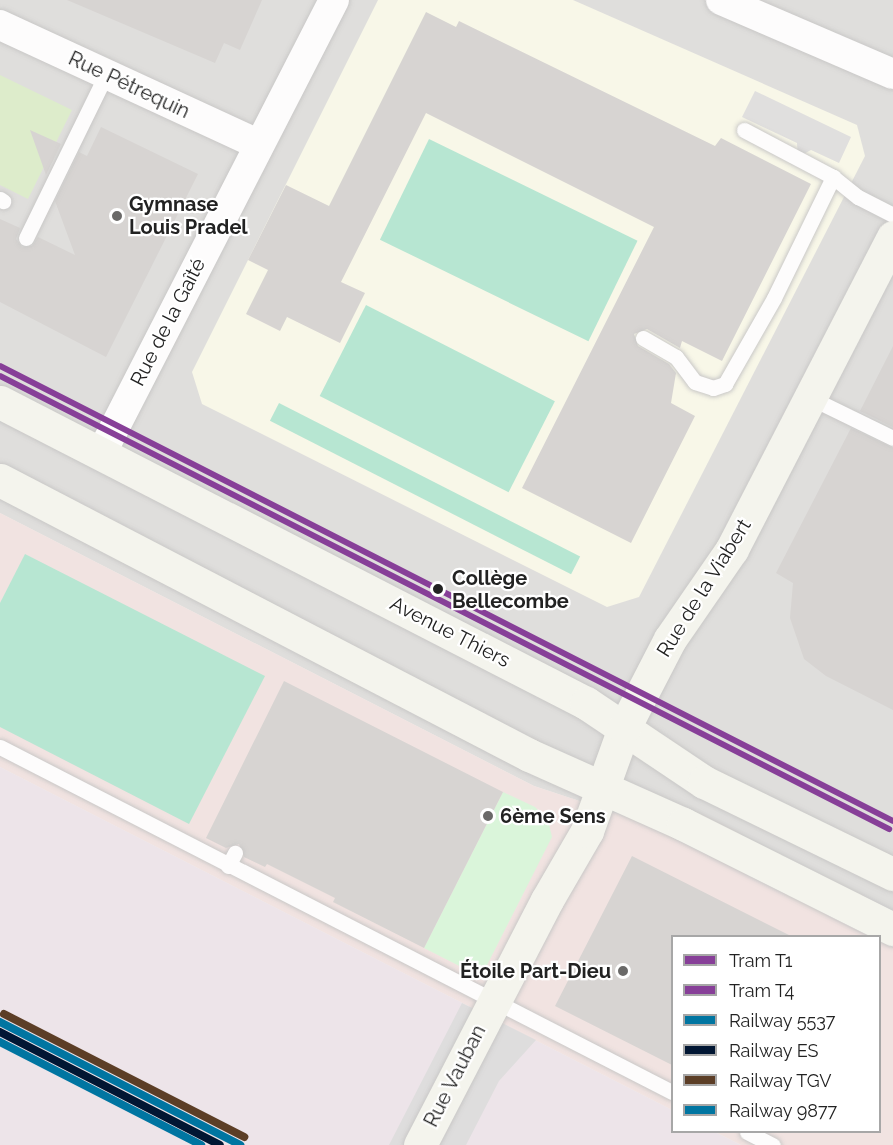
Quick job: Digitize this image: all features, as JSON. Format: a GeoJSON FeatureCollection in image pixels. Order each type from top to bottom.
{"type":"FeatureCollection","features":[{"type":"Feature","properties":{"kind":"main road","name":"Rue de la Viabert"},"geometry":{"type":"LineString","coordinates":[[493,1003],[587,831],[624,728],[679,622],[732,549],[893,237]]}},
{"type":"Feature","properties":{"kind":"main road","name":"Avenue Thiers"},"geometry":{"type":"LineString","coordinates":[[0,402],[102,452],[576,698],[704,782],[893,874]]}},
{"type":"Feature","properties":{"kind":"main road"},"geometry":{"type":"LineString","coordinates":[[0,480],[521,751],[683,824],[893,929]]}},
{"type":"Feature","properties":{"kind":"main road","name":"Rue Vauban"},"geometry":{"type":"LineString","coordinates":[[420,1145],[493,1003]]}},
{"type":"Feature","properties":{"kind":"street","name":"Rue de la Gaîté"},"geometry":{"type":"LineString","coordinates":[[102,452],[257,144],[334,0]]}},
{"type":"Feature","properties":{"kind":"street"},"geometry":{"type":"LineString","coordinates":[[721,0],[750,6],[893,74]]}},
{"type":"Feature","properties":{"kind":"street","name":"Rue Pétrequin"},"geometry":{"type":"LineString","coordinates":[[0,25],[257,144]]}},
{"type":"Feature","properties":{"kind":"lane"},"geometry":{"type":"LineString","coordinates":[[26,238],[106,75]]}},
{"type":"Feature","properties":{"kind":"lane"},"geometry":{"type":"LineString","coordinates":[[744,130],[833,177],[858,197],[893,215]]}},
{"type":"Feature","properties":{"kind":"lane"},"geometry":{"type":"LineString","coordinates":[[644,338],[676,357],[695,382],[713,388],[725,384],[774,298],[833,177]]}},
{"type":"Feature","properties":{"kind":"lane"},"geometry":{"type":"LineString","coordinates":[[811,398],[893,438]]}},
{"type":"Feature","properties":{"kind":"lane"},"geometry":{"type":"LineString","coordinates":[[0,747],[232,860],[493,1003],[671,1092]]}},
{"type":"Feature","properties":{"kind":"lane"},"geometry":{"type":"LineString","coordinates":[[751,1133],[773,1145]]}},
{"type":"Feature","properties":{"kind":"shaded area"},"geometry":{"type":"Polygon","coordinates":[[[0,0],[893,0],[893,949],[881,943],[881,935],[866,935],[640,821],[534,786],[0,513],[0,0]]]}},
{"type":"Feature","properties":{"kind":"shaded area","name":"Collège Bellecombe"},"geometry":{"type":"Polygon","coordinates":[[[378,0],[573,0],[857,125],[865,156],[639,597],[607,607],[202,404],[192,372],[378,0]]]}},
{"type":"Feature","properties":{"kind":"shaded area"},"geometry":{"type":"Polygon","coordinates":[[[755,91],[851,137],[839,163],[811,150],[798,157],[797,143],[742,117],[755,91]]]}},
{"type":"Feature","properties":{"kind":"shaded area"},"geometry":{"type":"Polygon","coordinates":[[[0,513],[534,786],[640,821],[868,935],[671,935],[671,1109],[0,767],[0,513]]]}},
{"type":"Feature","properties":{"kind":"shaded area"},"geometry":{"type":"Polygon","coordinates":[[[0,767],[671,1109],[671,1133],[717,1133],[741,1145],[0,1145],[0,767]]]}},
{"type":"Feature","properties":{"kind":"shaded area"},"geometry":{"type":"Polygon","coordinates":[[[881,942],[893,948],[893,1145],[741,1145],[717,1133],[881,1133],[881,942]]]}},
{"type":"Feature","properties":{"kind":"green space"},"geometry":{"type":"Polygon","coordinates":[[[0,75],[72,110],[28,199],[0,185],[0,75]]]}},
{"type":"Feature","properties":{"kind":"green space"},"geometry":{"type":"Polygon","coordinates":[[[429,139],[638,241],[588,341],[380,240],[429,139]]]}},
{"type":"Feature","properties":{"kind":"green space"},"geometry":{"type":"Polygon","coordinates":[[[366,305],[555,401],[509,492],[320,396],[366,305]]]}},
{"type":"Feature","properties":{"kind":"green space"},"geometry":{"type":"Polygon","coordinates":[[[279,403],[580,556],[571,574],[270,421],[279,403]]]}},
{"type":"Feature","properties":{"kind":"green space"},"geometry":{"type":"Polygon","coordinates":[[[25,554],[265,676],[189,824],[0,727],[0,603],[25,554]]]}},
{"type":"Feature","properties":{"kind":"green space"},"geometry":{"type":"Polygon","coordinates":[[[503,792],[535,807],[548,820],[552,837],[481,977],[424,948],[503,792]]]}},
{"type":"Feature","properties":{"kind":"pier"},"geometry":{"type":"Polygon","coordinates":[[[462,1003],[536,1040],[499,1081],[466,1145],[389,1145],[462,1003]]]}},
{"type":"Feature","properties":{"kind":"building"},"geometry":{"type":"Polygon","coordinates":[[[67,0],[262,0],[240,50],[224,43],[215,63],[67,0]]]}},
{"type":"Feature","properties":{"kind":"building"},"geometry":{"type":"Polygon","coordinates":[[[426,12],[456,27],[459,21],[715,146],[721,138],[811,184],[722,361],[682,341],[680,348],[647,329],[634,334],[638,346],[669,364],[676,373],[671,403],[695,416],[631,543],[522,488],[654,227],[426,113],[341,282],[365,293],[340,343],[287,317],[280,331],[246,314],[268,270],[248,260],[286,185],[329,206],[426,12]]]}},
{"type":"Feature","properties":{"kind":"building","name":"Gymnase Louis Pradel"},"geometry":{"type":"Polygon","coordinates":[[[101,127],[198,174],[106,357],[0,302],[0,219],[20,228],[16,239],[22,247],[32,246],[38,237],[75,255],[55,201],[79,152],[87,156],[101,127]]]}},
{"type":"Feature","properties":{"kind":"building"},"geometry":{"type":"Polygon","coordinates":[[[30,130],[61,144],[46,175],[30,130]]]}},
{"type":"Feature","properties":{"kind":"building"},"geometry":{"type":"Polygon","coordinates":[[[893,346],[893,427],[860,411],[893,346]]]}},
{"type":"Feature","properties":{"kind":"building"},"geometry":{"type":"Polygon","coordinates":[[[851,428],[893,448],[893,710],[826,676],[804,659],[790,618],[793,583],[776,573],[851,428]]]}},
{"type":"Feature","properties":{"kind":"building"},"geometry":{"type":"Polygon","coordinates":[[[284,681],[503,792],[424,948],[333,902],[335,898],[267,864],[265,867],[244,857],[239,844],[226,848],[206,838],[284,681]]]}},
{"type":"Feature","properties":{"kind":"building","name":"Étoile Part-Dieu"},"geometry":{"type":"Polygon","coordinates":[[[632,856],[789,935],[671,935],[671,1064],[555,1006],[632,856]]]}},
{"type":"Feature","properties":{"kind":"tram line","name":"T1"},"geometry":{"type":"LineString","coordinates":[[0,366],[893,821]]}},
{"type":"Feature","properties":{"kind":"tram line","name":"T4"},"geometry":{"type":"LineString","coordinates":[[0,376],[889,829]]}},
{"type":"Feature","properties":{"kind":"rail line","name":"TGV"},"geometry":{"type":"LineString","coordinates":[[4,1014],[244,1137]]}},
{"type":"Feature","properties":{"kind":"rail line","name":"5537"},"geometry":{"type":"LineString","coordinates":[[0,1022],[240,1145]]}},
{"type":"Feature","properties":{"kind":"rail line","name":"ES"},"geometry":{"type":"LineString","coordinates":[[0,1032],[220,1145]]}},
{"type":"Feature","properties":{"kind":"rail line","name":"9877"},"geometry":{"type":"LineString","coordinates":[[0,1042],[201,1145]]}},
{"type":"Feature","properties":{"kind":"place","name":"Gymnase Louis Pradel"},"geometry":{"type":"Point","coordinates":[117,216]}},
{"type":"Feature","properties":{"kind":"place","name":"Collège Bellecombe"},"geometry":{"type":"Point","coordinates":[438,589]}},
{"type":"Feature","properties":{"kind":"place","name":"6ème Sens"},"geometry":{"type":"Point","coordinates":[488,816]}},
{"type":"Feature","properties":{"kind":"place","name":"Étoile Part-Dieu"},"geometry":{"type":"Point","coordinates":[623,971]}}]}
